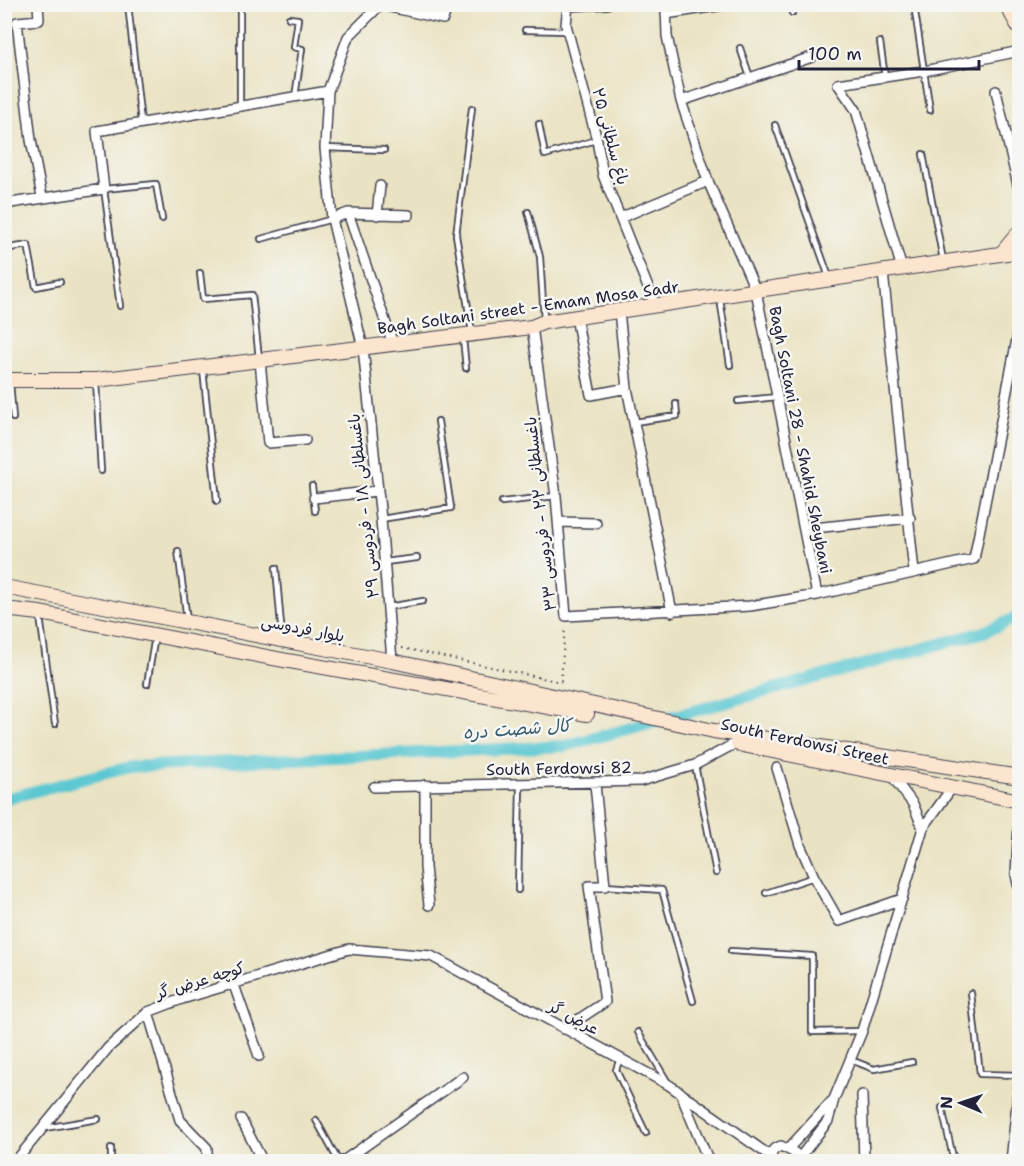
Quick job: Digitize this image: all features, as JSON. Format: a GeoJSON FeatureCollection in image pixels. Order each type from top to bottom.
{"type":"FeatureCollection","features":[{"type":"Feature","properties":{"kind":"main road"},"geometry":{"type":"LineString","coordinates":[[1006,4],[1020,29]]}},
{"type":"Feature","properties":{"kind":"main road"},"geometry":{"type":"LineString","coordinates":[[1001,254],[1020,231]]}},
{"type":"Feature","properties":{"kind":"main road","name":"Bagh Soltani street - Emam Mosa Sadr"},"geometry":{"type":"LineString","coordinates":[[7,380],[96,380],[363,348],[538,324],[1020,251]]}},
{"type":"Feature","properties":{"kind":"main road","name":"بلوار فردوسی"},"geometry":{"type":"LineString","coordinates":[[4,586],[392,661],[560,699],[589,710]]}},
{"type":"Feature","properties":{"kind":"main road"},"geometry":{"type":"LineString","coordinates":[[4,609],[40,613],[207,645],[589,710]]}},
{"type":"Feature","properties":{"kind":"main road"},"geometry":{"type":"LineString","coordinates":[[162,637],[176,630],[173,619]]}},
{"type":"Feature","properties":{"kind":"main road"},"geometry":{"type":"LineString","coordinates":[[207,645],[204,635],[209,627]]}},
{"type":"Feature","properties":{"kind":"main road","name":"South Ferdowsi Street"},"geometry":{"type":"LineString","coordinates":[[589,710],[713,735],[1020,777]]}},
{"type":"Feature","properties":{"kind":"main road","name":"South Ferdowsi Street"},"geometry":{"type":"LineString","coordinates":[[713,735],[736,743],[951,789],[1020,801]]}},
{"type":"Feature","properties":{"kind":"street"},"geometry":{"type":"LineString","coordinates":[[38,4],[39,20],[16,22],[31,140],[42,197]]}},
{"type":"Feature","properties":{"kind":"street"},"geometry":{"type":"LineString","coordinates":[[381,5],[443,20],[448,4]]}},
{"type":"Feature","properties":{"kind":"street"},"geometry":{"type":"LineString","coordinates":[[568,5],[607,4]]}},
{"type":"Feature","properties":{"kind":"street"},"geometry":{"type":"LineString","coordinates":[[666,9],[729,4]]}},
{"type":"Feature","properties":{"kind":"street","name":"باغسلطانی ۱۸ - فردوسی ۲۹"},"geometry":{"type":"LineString","coordinates":[[381,5],[348,37],[328,91],[325,148],[332,219],[363,348],[385,562],[392,661]]}},
{"type":"Feature","properties":{"kind":"street","name":"باغ سلطانی ۲۵"},"geometry":{"type":"LineString","coordinates":[[568,5],[567,31],[597,140],[603,175],[655,305]]}},
{"type":"Feature","properties":{"kind":"street","name":"Bagh Soltani 28 - Shahid Sheybani"},"geometry":{"type":"LineString","coordinates":[[666,9],[668,36],[681,101],[708,181],[756,291],[817,595]]}},
{"type":"Feature","properties":{"kind":"street"},"geometry":{"type":"LineString","coordinates":[[902,269],[856,110],[838,84],[924,71],[1020,51]]}},
{"type":"Feature","properties":{"kind":"street"},"geometry":{"type":"LineString","coordinates":[[681,101],[812,57]]}},
{"type":"Feature","properties":{"kind":"street"},"geometry":{"type":"LineString","coordinates":[[4,204],[104,189],[97,131],[328,91]]}},
{"type":"Feature","properties":{"kind":"street"},"geometry":{"type":"LineString","coordinates":[[996,91],[1020,194]]}},
{"type":"Feature","properties":{"kind":"street"},"geometry":{"type":"LineString","coordinates":[[620,218],[708,181]]}},
{"type":"Feature","properties":{"kind":"street"},"geometry":{"type":"LineString","coordinates":[[376,215],[380,186]]}},
{"type":"Feature","properties":{"kind":"street"},"geometry":{"type":"LineString","coordinates":[[348,213],[393,344]]}},
{"type":"Feature","properties":{"kind":"street"},"geometry":{"type":"LineString","coordinates":[[332,219],[348,213],[409,215]]}},
{"type":"Feature","properties":{"kind":"street"},"geometry":{"type":"LineString","coordinates":[[884,272],[914,572]]}},
{"type":"Feature","properties":{"kind":"street"},"geometry":{"type":"LineString","coordinates":[[619,311],[627,388],[672,612]]}},
{"type":"Feature","properties":{"kind":"street"},"geometry":{"type":"LineString","coordinates":[[576,317],[591,395],[627,388]]}},
{"type":"Feature","properties":{"kind":"street","name":"باغسلطانی ۲۲ - فردوسی ۳۳"},"geometry":{"type":"LineString","coordinates":[[538,324],[566,616]]}},
{"type":"Feature","properties":{"kind":"street"},"geometry":{"type":"LineString","coordinates":[[566,616],[750,606],[817,595],[974,559],[1020,324]]}},
{"type":"Feature","properties":{"kind":"street"},"geometry":{"type":"LineString","coordinates":[[260,361],[267,443],[306,440]]}},
{"type":"Feature","properties":{"kind":"street"},"geometry":{"type":"LineString","coordinates":[[314,498],[377,490]]}},
{"type":"Feature","properties":{"kind":"street"},"geometry":{"type":"LineString","coordinates":[[804,529],[910,518]]}},
{"type":"Feature","properties":{"kind":"street"},"geometry":{"type":"LineString","coordinates":[[558,522],[596,523]]}},
{"type":"Feature","properties":{"kind":"street","name":"South Ferdowsi 82"},"geometry":{"type":"LineString","coordinates":[[375,787],[595,784],[641,781],[695,765],[736,743]]}},
{"type":"Feature","properties":{"kind":"street"},"geometry":{"type":"LineString","coordinates":[[777,768],[800,845],[814,877],[839,921],[902,899]]}},
{"type":"Feature","properties":{"kind":"street"},"geometry":{"type":"LineString","coordinates":[[892,776],[913,804],[923,828]]}},
{"type":"Feature","properties":{"kind":"street"},"geometry":{"type":"LineString","coordinates":[[564,1029],[605,1002],[589,886],[605,886],[595,784]]}},
{"type":"Feature","properties":{"kind":"street"},"geometry":{"type":"LineString","coordinates":[[425,785],[425,867],[429,905]]}},
{"type":"Feature","properties":{"kind":"street"},"geometry":{"type":"LineString","coordinates":[[768,1158],[781,1146],[789,1148],[797,1161],[828,1120],[834,1099],[862,1031],[923,828],[951,789]]}},
{"type":"Feature","properties":{"kind":"street"},"geometry":{"type":"LineString","coordinates":[[1020,808],[1016,874],[1020,894]]}},
{"type":"Feature","properties":{"kind":"street","name":"عرض گر"},"geometry":{"type":"LineString","coordinates":[[349,950],[431,956],[669,1085],[768,1158]]}},
{"type":"Feature","properties":{"kind":"street","name":"کوچه عرض گر"},"geometry":{"type":"LineString","coordinates":[[15,1161],[108,1048],[148,1012],[182,999],[349,950]]}},
{"type":"Feature","properties":{"kind":"street"},"geometry":{"type":"LineString","coordinates":[[234,985],[259,1056]]}},
{"type":"Feature","properties":{"kind":"street"},"geometry":{"type":"LineString","coordinates":[[148,1012],[180,1120],[207,1148],[207,1161]]}},
{"type":"Feature","properties":{"kind":"street"},"geometry":{"type":"LineString","coordinates":[[1011,1161],[1019,1074]]}},
{"type":"Feature","properties":{"kind":"street"},"geometry":{"type":"LineString","coordinates":[[340,1161],[463,1077]]}},
{"type":"Feature","properties":{"kind":"street"},"geometry":{"type":"LineString","coordinates":[[679,1091],[709,1161]]}},
{"type":"Feature","properties":{"kind":"street"},"geometry":{"type":"LineString","coordinates":[[862,1095],[864,1161]]}},
{"type":"Feature","properties":{"kind":"street"},"geometry":{"type":"LineString","coordinates":[[789,1148],[834,1099]]}},
{"type":"Feature","properties":{"kind":"street"},"geometry":{"type":"LineString","coordinates":[[241,1119],[263,1161]]}},
{"type":"Feature","properties":{"kind":"lane"},"geometry":{"type":"LineString","coordinates":[[128,4],[141,123]]}},
{"type":"Feature","properties":{"kind":"lane"},"geometry":{"type":"LineString","coordinates":[[240,4],[240,107]]}},
{"type":"Feature","properties":{"kind":"lane"},"geometry":{"type":"LineString","coordinates":[[789,4],[792,13]]}},
{"type":"Feature","properties":{"kind":"lane"},"geometry":{"type":"LineString","coordinates":[[914,5],[930,110]]}},
{"type":"Feature","properties":{"kind":"lane"},"geometry":{"type":"LineString","coordinates":[[289,18],[298,19],[294,47],[302,50],[295,97]]}},
{"type":"Feature","properties":{"kind":"lane"},"geometry":{"type":"LineString","coordinates":[[525,30],[567,31]]}},
{"type":"Feature","properties":{"kind":"lane"},"geometry":{"type":"LineString","coordinates":[[880,42],[885,76]]}},
{"type":"Feature","properties":{"kind":"lane"},"geometry":{"type":"LineString","coordinates":[[740,48],[750,78]]}},
{"type":"Feature","properties":{"kind":"lane"},"geometry":{"type":"LineString","coordinates":[[466,368],[467,333],[456,235],[472,108]]}},
{"type":"Feature","properties":{"kind":"lane"},"geometry":{"type":"LineString","coordinates":[[539,124],[545,155],[597,140]]}},
{"type":"Feature","properties":{"kind":"lane"},"geometry":{"type":"LineString","coordinates":[[775,125],[830,279]]}},
{"type":"Feature","properties":{"kind":"lane"},"geometry":{"type":"LineString","coordinates":[[325,148],[384,150]]}},
{"type":"Feature","properties":{"kind":"lane"},"geometry":{"type":"LineString","coordinates":[[923,154],[943,263]]}},
{"type":"Feature","properties":{"kind":"lane"},"geometry":{"type":"LineString","coordinates":[[120,306],[104,189],[156,184],[162,219]]}},
{"type":"Feature","properties":{"kind":"lane"},"geometry":{"type":"LineString","coordinates":[[528,212],[540,257],[538,324]]}},
{"type":"Feature","properties":{"kind":"lane"},"geometry":{"type":"LineString","coordinates":[[261,240],[332,219]]}},
{"type":"Feature","properties":{"kind":"lane"},"geometry":{"type":"LineString","coordinates":[[4,249],[28,245],[36,286],[60,282]]}},
{"type":"Feature","properties":{"kind":"lane"},"geometry":{"type":"LineString","coordinates":[[200,273],[203,299],[252,295],[260,361]]}},
{"type":"Feature","properties":{"kind":"lane"},"geometry":{"type":"LineString","coordinates":[[720,296],[730,364]]}},
{"type":"Feature","properties":{"kind":"lane"},"geometry":{"type":"LineString","coordinates":[[203,368],[217,501]]}},
{"type":"Feature","properties":{"kind":"lane"},"geometry":{"type":"LineString","coordinates":[[7,380],[13,418]]}},
{"type":"Feature","properties":{"kind":"lane"},"geometry":{"type":"LineString","coordinates":[[96,380],[101,471]]}},
{"type":"Feature","properties":{"kind":"lane"},"geometry":{"type":"LineString","coordinates":[[738,402],[778,397]]}},
{"type":"Feature","properties":{"kind":"lane"},"geometry":{"type":"LineString","coordinates":[[634,422],[677,416],[676,404]]}},
{"type":"Feature","properties":{"kind":"lane"},"geometry":{"type":"LineString","coordinates":[[381,519],[451,508],[438,421]]}},
{"type":"Feature","properties":{"kind":"lane"},"geometry":{"type":"LineString","coordinates":[[312,486],[315,511]]}},
{"type":"Feature","properties":{"kind":"lane"},"geometry":{"type":"LineString","coordinates":[[502,502],[556,496]]}},
{"type":"Feature","properties":{"kind":"lane"},"geometry":{"type":"LineString","coordinates":[[178,551],[187,622]]}},
{"type":"Feature","properties":{"kind":"lane"},"geometry":{"type":"LineString","coordinates":[[385,562],[417,558]]}},
{"type":"Feature","properties":{"kind":"lane"},"geometry":{"type":"LineString","coordinates":[[276,568],[283,641]]}},
{"type":"Feature","properties":{"kind":"lane"},"geometry":{"type":"LineString","coordinates":[[388,607],[423,601]]}},
{"type":"Feature","properties":{"kind":"lane"},"geometry":{"type":"LineString","coordinates":[[40,613],[55,724]]}},
{"type":"Feature","properties":{"kind":"lane"},"geometry":{"type":"LineString","coordinates":[[147,684],[162,637]]}},
{"type":"Feature","properties":{"kind":"lane"},"geometry":{"type":"LineString","coordinates":[[695,765],[716,873]]}},
{"type":"Feature","properties":{"kind":"lane"},"geometry":{"type":"LineString","coordinates":[[518,890],[520,784]]}},
{"type":"Feature","properties":{"kind":"lane"},"geometry":{"type":"LineString","coordinates":[[766,893],[814,877]]}},
{"type":"Feature","properties":{"kind":"lane"},"geometry":{"type":"LineString","coordinates":[[605,886],[663,890],[693,1001]]}},
{"type":"Feature","properties":{"kind":"lane"},"geometry":{"type":"LineString","coordinates":[[730,951],[812,956],[812,1032],[862,1031]]}},
{"type":"Feature","properties":{"kind":"lane"},"geometry":{"type":"LineString","coordinates":[[971,993],[980,1074],[1019,1074]]}},
{"type":"Feature","properties":{"kind":"lane"},"geometry":{"type":"LineString","coordinates":[[638,1032],[669,1085]]}},
{"type":"Feature","properties":{"kind":"lane"},"geometry":{"type":"LineString","coordinates":[[620,1058],[616,1070],[646,1133]]}},
{"type":"Feature","properties":{"kind":"lane"},"geometry":{"type":"LineString","coordinates":[[850,1059],[874,1069],[912,1062]]}},
{"type":"Feature","properties":{"kind":"lane"},"geometry":{"type":"LineString","coordinates":[[942,1108],[954,1161]]}},
{"type":"Feature","properties":{"kind":"lane"},"geometry":{"type":"LineString","coordinates":[[42,1128],[98,1119]]}},
{"type":"Feature","properties":{"kind":"lane"},"geometry":{"type":"LineString","coordinates":[[316,1120],[340,1161]]}},
{"type":"Feature","properties":{"kind":"lane"},"geometry":{"type":"LineString","coordinates":[[111,1148],[111,1161]]}},
{"type":"Feature","properties":{"kind":"path","name":"باغسلطانی ۲۲ - فردوسی ۳۳"},"geometry":{"type":"LineString","coordinates":[[560,699],[566,616]]}},
{"type":"Feature","properties":{"kind":"path"},"geometry":{"type":"LineString","coordinates":[[391,646],[561,682]]}},
{"type":"Feature","properties":{"kind":"waterway","name":"کال شصت دره"},"geometry":{"type":"LineString","coordinates":[[4,799],[130,767],[565,746],[984,632],[1020,616]]}}]}
